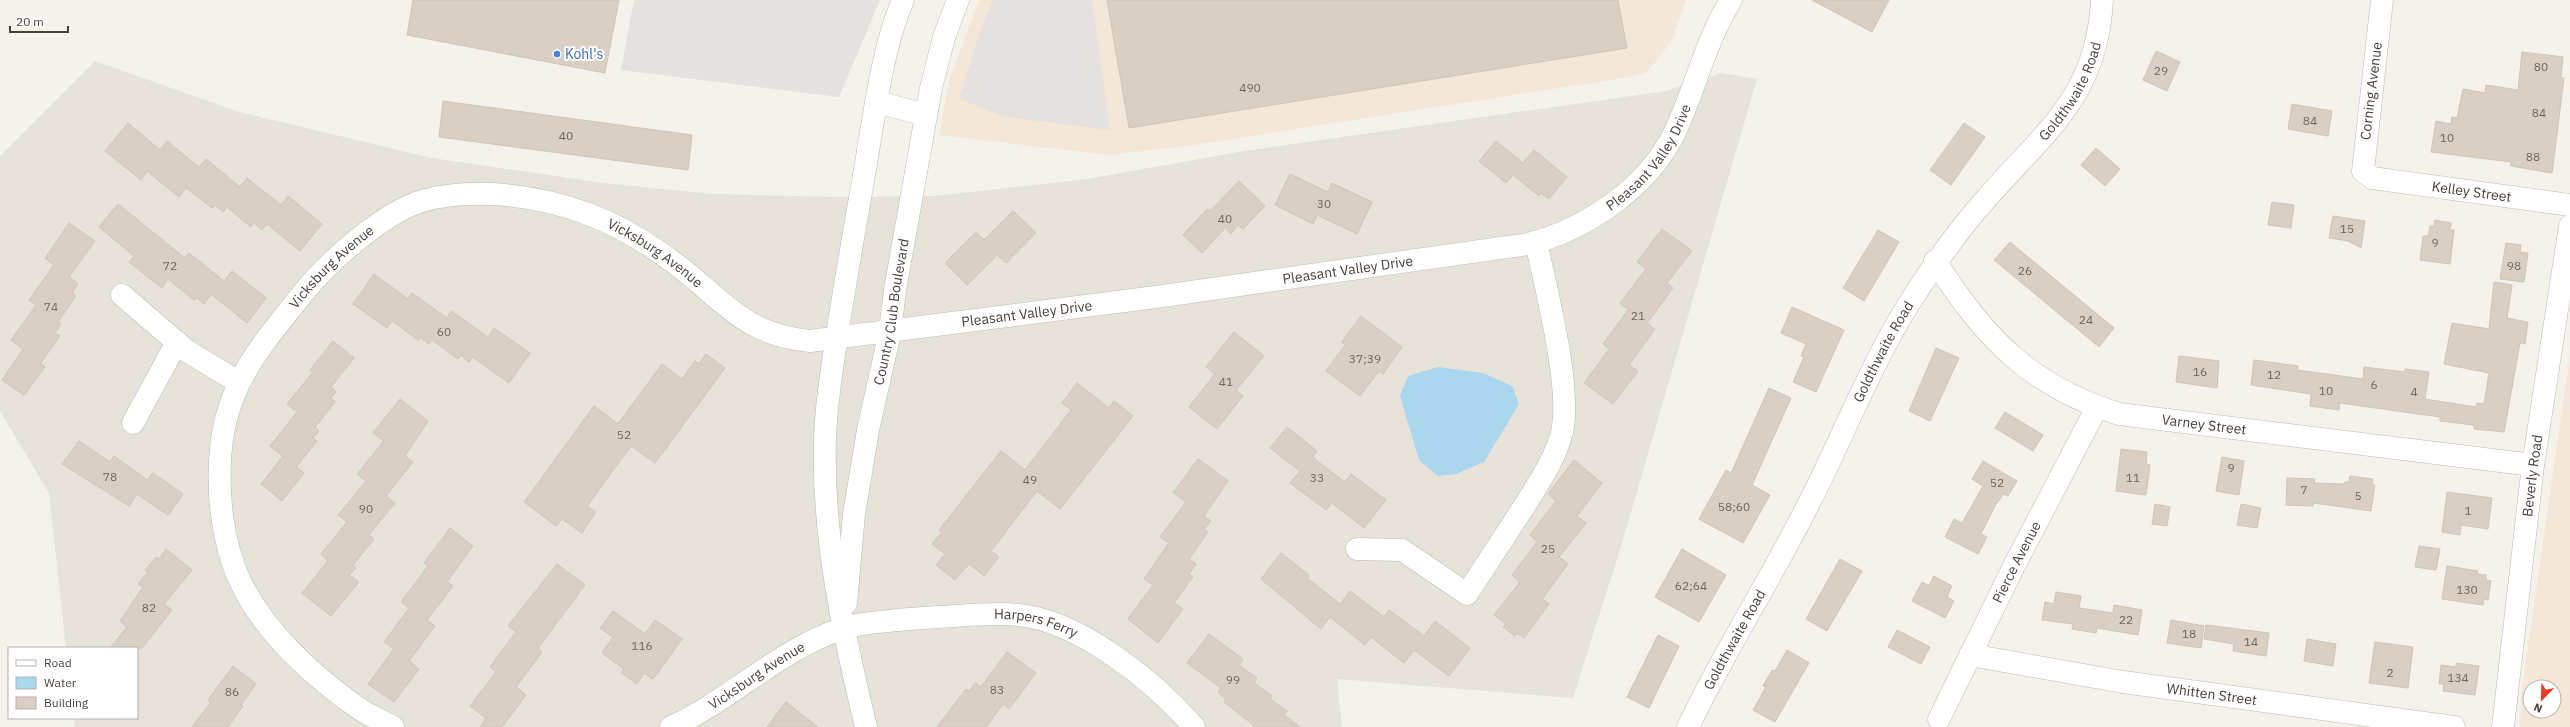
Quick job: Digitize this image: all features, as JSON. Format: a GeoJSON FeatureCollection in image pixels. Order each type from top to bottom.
{"type":"FeatureCollection","features":[{"type":"Feature","properties":{"kind":"street","name":"Country Club Boulevard"},"geometry":{"type":"LineString","coordinates":[[866,727],[844,628],[828,536],[825,484],[826,407],[877,102],[892,30],[903,0]]}},
{"type":"Feature","properties":{"kind":"street","name":"Country Club Boulevard"},"geometry":{"type":"LineString","coordinates":[[844,628],[854,514],[868,430],[890,332],[895,290],[926,115],[943,43],[958,0]]}},
{"type":"Feature","properties":{"kind":"street","name":"Pleasant Valley Drive"},"geometry":{"type":"LineString","coordinates":[[837,339],[1255,284],[1536,242],[1573,228],[1628,193],[1660,157],[1673,135],[1702,62],[1731,0]]}},
{"type":"Feature","properties":{"kind":"street","name":"Goldthwaite Road"},"geometry":{"type":"LineString","coordinates":[[1688,727],[1718,667],[1771,576],[1809,503],[1891,335],[1935,261],[1986,199],[2068,108],[2087,71],[2095,46],[2101,22],[2102,0]]}},
{"type":"Feature","properties":{"kind":"street","name":"Corning Avenue"},"geometry":{"type":"LineString","coordinates":[[2372,178],[2364,171],[2382,0]]}},
{"type":"Feature","properties":{"kind":"street"},"geometry":{"type":"LineString","coordinates":[[877,102],[926,115]]}},
{"type":"Feature","properties":{"kind":"street","name":"Kelley Street"},"geometry":{"type":"LineString","coordinates":[[2372,178],[2570,205]]}},
{"type":"Feature","properties":{"kind":"street","name":"Vicksburg Avenue"},"geometry":{"type":"LineString","coordinates":[[393,727],[356,707],[315,672],[262,617],[240,582],[222,513],[219,463],[222,430],[229,402],[238,382],[263,342],[320,273],[352,245],[391,217],[420,202],[443,196],[475,193],[538,199],[594,215],[639,239],[674,263],[726,306],[760,330],[775,335],[801,340],[837,339]]}},
{"type":"Feature","properties":{"kind":"street","name":"Beverly Road"},"geometry":{"type":"LineString","coordinates":[[2503,727],[2533,465],[2570,226]]}},
{"type":"Feature","properties":{"kind":"street"},"geometry":{"type":"LineString","coordinates":[[1357,549],[1402,550],[1467,594],[1539,483],[1562,431],[1564,404],[1558,357],[1536,242]]}},
{"type":"Feature","properties":{"kind":"street","name":"Varney Street"},"geometry":{"type":"LineString","coordinates":[[1935,261],[1960,300],[2011,356],[2036,376],[2084,403],[2119,414],[2533,465]]}},
{"type":"Feature","properties":{"kind":"street"},"geometry":{"type":"LineString","coordinates":[[122,295],[187,351],[238,382]]}},
{"type":"Feature","properties":{"kind":"street"},"geometry":{"type":"LineString","coordinates":[[133,423],[177,342]]}},
{"type":"Feature","properties":{"kind":"street","name":"Pierce Avenue"},"geometry":{"type":"LineString","coordinates":[[1939,719],[1970,655],[2098,407]]}},
{"type":"Feature","properties":{"kind":"street","name":"Harpers Ferry"},"geometry":{"type":"LineString","coordinates":[[844,628],[925,618],[969,616],[1019,615],[1044,622],[1080,635],[1098,645],[1154,687],[1194,727]]}},
{"type":"Feature","properties":{"kind":"street","name":"Vicksburg Avenue"},"geometry":{"type":"LineString","coordinates":[[671,727],[696,714],[781,658],[844,628]]}},
{"type":"Feature","properties":{"kind":"street","name":"Whitten Street"},"geometry":{"type":"LineString","coordinates":[[1970,655],[2123,682],[2454,727]]}},
{"type":"Feature","properties":{"kind":"shaded area"},"geometry":{"type":"Polygon","coordinates":[[[634,0],[880,0],[839,97],[621,70],[634,0]]]}},
{"type":"Feature","properties":{"kind":"shaded area"},"geometry":{"type":"Polygon","coordinates":[[[979,0],[1686,0],[1672,40],[1659,58],[1646,72],[1629,77],[1187,146],[1109,155],[939,135],[949,81],[979,0]]]}},
{"type":"Feature","properties":{"kind":"shaded area"},"geometry":{"type":"Polygon","coordinates":[[[993,0],[1092,0],[1110,130],[1005,117],[959,99],[980,31],[993,0]]]}},
{"type":"Feature","properties":{"kind":"shaded area"},"geometry":{"type":"Polygon","coordinates":[[[95,61],[239,112],[432,158],[603,183],[713,194],[840,197],[934,196],[1087,179],[1250,150],[1666,91],[1721,73],[1757,79],[1622,543],[1573,698],[1337,679],[1342,727],[75,727],[74,719],[138,719],[138,647],[66,647],[49,493],[0,411],[0,156],[95,61]]]}},
{"type":"Feature","properties":{"kind":"shaded area"},"geometry":{"type":"Polygon","coordinates":[[[2570,356],[2570,727],[2520,727],[2522,688],[2522,719],[2562,719],[2562,679],[2523,679],[2570,356]]]}},
{"type":"Feature","properties":{"kind":"water"},"geometry":{"type":"Polygon","coordinates":[[[1438,367],[1483,373],[1512,386],[1519,404],[1484,462],[1456,474],[1438,476],[1419,460],[1400,396],[1408,376],[1438,367]]]}},
{"type":"Feature","properties":{"kind":"building","name":"Kohl's"},"geometry":{"type":"Polygon","coordinates":[[[413,0],[619,0],[605,73],[407,35],[413,0]]]}},
{"type":"Feature","properties":{"kind":"building"},"geometry":{"type":"Polygon","coordinates":[[[1107,0],[1618,0],[1627,48],[1129,128],[1107,0]]]}},
{"type":"Feature","properties":{"kind":"building"},"geometry":{"type":"Polygon","coordinates":[[[1812,0],[1889,0],[1872,32],[1812,0]]]}},
{"type":"Feature","properties":{"kind":"building"},"geometry":{"type":"Polygon","coordinates":[[[2156,51],[2180,62],[2167,91],[2143,80],[2156,51]]]}},
{"type":"Feature","properties":{"kind":"building"},"geometry":{"type":"Polygon","coordinates":[[[2522,52],[2563,57],[2561,78],[2564,78],[2552,173],[2511,166],[2511,162],[2431,152],[2436,121],[2451,124],[2452,117],[2457,118],[2463,89],[2485,93],[2486,85],[2518,90],[2522,52]]]}},
{"type":"Feature","properties":{"kind":"building"},"geometry":{"type":"Polygon","coordinates":[[[443,101],[692,135],[688,170],[439,137],[443,101]]]}},
{"type":"Feature","properties":{"kind":"building"},"geometry":{"type":"Polygon","coordinates":[[[2292,104],[2332,111],[2328,136],[2288,129],[2292,104]]]}},
{"type":"Feature","properties":{"kind":"building"},"geometry":{"type":"Polygon","coordinates":[[[128,123],[160,150],[167,141],[199,167],[206,159],[240,187],[247,178],[281,205],[288,196],[322,224],[300,251],[267,224],[262,230],[254,223],[251,227],[227,207],[223,212],[215,205],[212,208],[186,188],[179,197],[147,171],[141,180],[105,151],[128,123]]]}},
{"type":"Feature","properties":{"kind":"building"},"geometry":{"type":"Polygon","coordinates":[[[1964,123],[1985,137],[1951,185],[1930,170],[1964,123]]]}},
{"type":"Feature","properties":{"kind":"building"},"geometry":{"type":"Polygon","coordinates":[[[1496,141],[1523,163],[1534,150],[1567,177],[1549,199],[1541,193],[1539,196],[1513,175],[1506,183],[1479,161],[1496,141]]]}},
{"type":"Feature","properties":{"kind":"building"},"geometry":{"type":"Polygon","coordinates":[[[2096,148],[2120,169],[2105,186],[2081,165],[2096,148]]]}},
{"type":"Feature","properties":{"kind":"building"},"geometry":{"type":"Polygon","coordinates":[[[1290,174],[1328,192],[1332,183],[1372,202],[1357,234],[1317,215],[1313,224],[1275,205],[1290,174]]]}},
{"type":"Feature","properties":{"kind":"building"},"geometry":{"type":"Polygon","coordinates":[[[1239,181],[1265,206],[1243,229],[1238,225],[1231,234],[1225,228],[1202,253],[1183,235],[1207,209],[1210,211],[1239,181]]]}},
{"type":"Feature","properties":{"kind":"building"},"geometry":{"type":"Polygon","coordinates":[[[2272,202],[2294,205],[2291,228],[2268,225],[2272,202]]]}},
{"type":"Feature","properties":{"kind":"building"},"geometry":{"type":"Polygon","coordinates":[[[118,204],[185,258],[189,253],[224,281],[232,271],[266,298],[247,323],[211,294],[204,304],[197,298],[194,300],[168,279],[162,288],[129,262],[134,256],[99,227],[118,204]]]}},
{"type":"Feature","properties":{"kind":"building"},"geometry":{"type":"Polygon","coordinates":[[[1013,211],[1036,233],[1006,263],[997,255],[967,285],[945,263],[976,232],[984,240],[1013,211]]]}},
{"type":"Feature","properties":{"kind":"building"},"geometry":{"type":"Polygon","coordinates":[[[2333,216],[2365,221],[2361,248],[2348,241],[2329,238],[2333,216]]]}},
{"type":"Feature","properties":{"kind":"building"},"geometry":{"type":"Polygon","coordinates":[[[2435,220],[2451,223],[2450,230],[2454,230],[2450,264],[2420,260],[2423,236],[2428,236],[2430,226],[2434,226],[2435,220]]]}},
{"type":"Feature","properties":{"kind":"building"},"geometry":{"type":"Polygon","coordinates":[[[69,223],[95,241],[69,277],[78,284],[72,293],[76,296],[58,322],[61,324],[55,333],[60,336],[40,364],[45,367],[24,395],[2,380],[23,349],[11,340],[36,305],[29,300],[54,265],[45,258],[69,223]]]}},
{"type":"Feature","properties":{"kind":"building"},"geometry":{"type":"Polygon","coordinates":[[[1662,229],[1692,251],[1667,283],[1673,288],[1647,323],[1655,329],[1629,365],[1638,371],[1613,404],[1584,383],[1609,349],[1603,344],[1628,310],[1620,303],[1646,269],[1637,262],[1662,229]]]}},
{"type":"Feature","properties":{"kind":"building"},"geometry":{"type":"Polygon","coordinates":[[[1878,230],[1899,242],[1864,301],[1843,288],[1878,230]]]}},
{"type":"Feature","properties":{"kind":"building"},"geometry":{"type":"Polygon","coordinates":[[[2010,242],[2114,328],[2099,347],[1994,260],[2010,242]]]}},
{"type":"Feature","properties":{"kind":"building"},"geometry":{"type":"Polygon","coordinates":[[[2506,243],[2521,245],[2520,252],[2528,253],[2524,282],[2500,279],[2506,243]]]}},
{"type":"Feature","properties":{"kind":"building"},"geometry":{"type":"Polygon","coordinates":[[[374,274],[408,299],[412,293],[447,318],[451,311],[488,337],[494,328],[530,353],[509,383],[473,357],[469,362],[461,355],[458,359],[432,340],[429,344],[420,337],[418,340],[392,321],[387,328],[353,304],[374,274]]]}},
{"type":"Feature","properties":{"kind":"building"},"geometry":{"type":"Polygon","coordinates":[[[2494,282],[2512,285],[2507,318],[2528,322],[2525,344],[2520,343],[2504,432],[2474,429],[2474,425],[2440,421],[2440,417],[2340,403],[2339,410],[2310,406],[2311,394],[2251,385],[2254,360],[2298,366],[2297,370],[2363,379],[2364,367],[2405,372],[2405,369],[2429,372],[2425,399],[2476,407],[2477,403],[2484,404],[2489,373],[2444,364],[2452,323],[2489,329],[2494,282]]]}},
{"type":"Feature","properties":{"kind":"building"},"geometry":{"type":"Polygon","coordinates":[[[1792,307],[1844,330],[1816,392],[1793,382],[1804,357],[1801,356],[1806,344],[1781,333],[1792,307]]]}},
{"type":"Feature","properties":{"kind":"building"},"geometry":{"type":"Polygon","coordinates":[[[1361,316],[1402,347],[1383,374],[1379,371],[1360,396],[1326,371],[1345,345],[1342,342],[1361,316]]]}},
{"type":"Feature","properties":{"kind":"building"},"geometry":{"type":"Polygon","coordinates":[[[1234,332],[1264,356],[1236,390],[1243,396],[1217,429],[1189,407],[1215,374],[1206,367],[1234,332]]]}},
{"type":"Feature","properties":{"kind":"building"},"geometry":{"type":"Polygon","coordinates":[[[333,341],[354,358],[331,387],[336,392],[331,398],[335,402],[315,427],[319,431],[313,438],[317,441],[296,467],[304,473],[282,501],[261,484],[283,456],[270,446],[297,412],[287,404],[313,372],[310,370],[333,341]]]}},
{"type":"Feature","properties":{"kind":"building"},"geometry":{"type":"Polygon","coordinates":[[[1936,348],[1959,358],[1930,421],[1909,411],[1936,348]]]}},
{"type":"Feature","properties":{"kind":"building"},"geometry":{"type":"Polygon","coordinates":[[[706,354],[725,368],[655,463],[631,446],[587,506],[596,512],[582,533],[562,519],[556,526],[524,502],[594,406],[618,424],[662,364],[682,379],[695,361],[699,364],[706,354]]]}},
{"type":"Feature","properties":{"kind":"building"},"geometry":{"type":"Polygon","coordinates":[[[2179,356],[2219,361],[2217,388],[2176,382],[2179,356]]]}},
{"type":"Feature","properties":{"kind":"building"},"geometry":{"type":"Polygon","coordinates":[[[1077,383],[1109,408],[1114,401],[1133,416],[1060,509],[1037,491],[991,551],[999,557],[984,576],[969,564],[955,580],[936,565],[945,554],[932,544],[942,532],[939,530],[1001,451],[1025,470],[1071,410],[1062,403],[1077,383]]]}},
{"type":"Feature","properties":{"kind":"building"},"geometry":{"type":"Polygon","coordinates":[[[1769,388],[1791,398],[1752,485],[1770,495],[1743,543],[1699,519],[1726,470],[1731,473],[1769,388]]]}},
{"type":"Feature","properties":{"kind":"building"},"geometry":{"type":"Polygon","coordinates":[[[400,399],[428,421],[405,456],[413,462],[386,496],[395,503],[369,535],[374,539],[353,565],[356,568],[349,575],[359,582],[331,616],[302,593],[328,561],[321,554],[347,522],[338,515],[366,481],[357,474],[384,441],[373,433],[400,399]]]}},
{"type":"Feature","properties":{"kind":"building"},"geometry":{"type":"Polygon","coordinates":[[[2005,412],[2043,435],[2033,451],[1995,428],[2005,412]]]}},
{"type":"Feature","properties":{"kind":"building"},"geometry":{"type":"Polygon","coordinates":[[[1287,427],[1317,451],[1312,457],[1345,482],[1351,474],[1386,500],[1364,528],[1332,503],[1326,510],[1290,483],[1300,471],[1270,448],[1287,427]]]}},
{"type":"Feature","properties":{"kind":"building"},"geometry":{"type":"Polygon","coordinates":[[[79,441],[110,462],[114,456],[147,480],[153,473],[183,494],[168,515],[137,494],[129,506],[62,464],[79,441]]]}},
{"type":"Feature","properties":{"kind":"building"},"geometry":{"type":"Polygon","coordinates":[[[2121,449],[2147,452],[2146,464],[2150,465],[2146,495],[2116,491],[2121,449]]]}},
{"type":"Feature","properties":{"kind":"building"},"geometry":{"type":"Polygon","coordinates":[[[2222,457],[2244,461],[2239,495],[2216,491],[2222,457]]]}},
{"type":"Feature","properties":{"kind":"building"},"geometry":{"type":"Polygon","coordinates":[[[1198,459],[1228,481],[1204,516],[1211,521],[1204,529],[1208,532],[1189,559],[1196,564],[1189,574],[1193,577],[1174,603],[1183,609],[1158,643],[1128,619],[1153,585],[1144,579],[1169,543],[1160,537],[1186,502],[1173,493],[1198,459]]]}},
{"type":"Feature","properties":{"kind":"building"},"geometry":{"type":"Polygon","coordinates":[[[1574,460],[1602,483],[1577,516],[1586,523],[1559,557],[1568,564],[1542,599],[1549,604],[1524,638],[1517,633],[1515,636],[1503,627],[1506,624],[1494,615],[1520,582],[1512,575],[1537,542],[1530,535],[1556,501],[1548,494],[1574,460]]]}},
{"type":"Feature","properties":{"kind":"building"},"geometry":{"type":"Polygon","coordinates":[[[1983,461],[2017,481],[2008,496],[2004,494],[1996,504],[1981,534],[1987,537],[1978,554],[1945,537],[1954,519],[1962,523],[1983,486],[1972,479],[1983,461]]]}},
{"type":"Feature","properties":{"kind":"building"},"geometry":{"type":"Polygon","coordinates":[[[2350,476],[2373,479],[2372,485],[2375,485],[2371,511],[2314,503],[2313,506],[2286,505],[2287,478],[2315,479],[2314,483],[2345,484],[2345,482],[2349,482],[2350,476]]]}},
{"type":"Feature","properties":{"kind":"building"},"geometry":{"type":"Polygon","coordinates":[[[2447,492],[2492,498],[2488,529],[2461,525],[2460,535],[2442,532],[2447,492]]]}},
{"type":"Feature","properties":{"kind":"building"},"geometry":{"type":"Polygon","coordinates":[[[2155,504],[2170,507],[2167,526],[2152,524],[2155,504]]]}},
{"type":"Feature","properties":{"kind":"building"},"geometry":{"type":"Polygon","coordinates":[[[2241,504],[2261,508],[2257,528],[2237,525],[2241,504]]]}},
{"type":"Feature","properties":{"kind":"building"},"geometry":{"type":"Polygon","coordinates":[[[450,528],[473,546],[447,582],[453,586],[427,620],[435,626],[409,661],[419,669],[394,702],[368,684],[394,649],[384,642],[409,608],[401,602],[428,566],[424,563],[450,528]]]}},
{"type":"Feature","properties":{"kind":"building"},"geometry":{"type":"Polygon","coordinates":[[[2419,546],[2440,549],[2436,570],[2415,567],[2419,546]]]}},
{"type":"Feature","properties":{"kind":"building"},"geometry":{"type":"Polygon","coordinates":[[[166,549],[192,570],[164,604],[172,610],[142,648],[111,647],[127,627],[120,621],[143,587],[138,584],[148,572],[145,570],[156,557],[159,559],[166,549]]]}},
{"type":"Feature","properties":{"kind":"building"},"geometry":{"type":"Polygon","coordinates":[[[1682,549],[1726,575],[1699,622],[1655,597],[1682,549]]]}},
{"type":"Feature","properties":{"kind":"building"},"geometry":{"type":"Polygon","coordinates":[[[1281,553],[1309,575],[1307,578],[1340,604],[1350,591],[1384,617],[1389,610],[1424,636],[1435,621],[1470,648],[1449,676],[1414,650],[1404,663],[1371,637],[1365,645],[1330,617],[1321,629],[1261,579],[1281,553]]]}},
{"type":"Feature","properties":{"kind":"building"},"geometry":{"type":"Polygon","coordinates":[[[1840,559],[1862,571],[1827,631],[1806,619],[1840,559]]]}},
{"type":"Feature","properties":{"kind":"building"},"geometry":{"type":"Polygon","coordinates":[[[557,564],[585,585],[538,648],[542,652],[516,687],[526,695],[502,727],[480,727],[486,718],[470,706],[496,672],[490,667],[516,632],[508,626],[557,564]]]}},
{"type":"Feature","properties":{"kind":"building"},"geometry":{"type":"Polygon","coordinates":[[[2447,566],[2478,571],[2477,574],[2486,575],[2486,580],[2491,581],[2488,600],[2484,599],[2483,605],[2442,599],[2447,566]]]}},
{"type":"Feature","properties":{"kind":"building"},"geometry":{"type":"Polygon","coordinates":[[[1934,576],[1952,586],[1947,597],[1954,601],[1945,618],[1912,601],[1922,582],[1929,586],[1934,576]]]}},
{"type":"Feature","properties":{"kind":"building"},"geometry":{"type":"Polygon","coordinates":[[[2056,592],[2081,596],[2079,608],[2113,613],[2114,605],[2142,610],[2138,635],[2097,628],[2096,633],[2072,629],[2073,624],[2042,620],[2045,602],[2054,604],[2056,592]]]}},
{"type":"Feature","properties":{"kind":"building"},"geometry":{"type":"Polygon","coordinates":[[[613,611],[645,634],[655,620],[682,639],[653,679],[644,673],[637,684],[622,673],[624,669],[602,653],[613,637],[600,628],[613,611]]]}},
{"type":"Feature","properties":{"kind":"building"},"geometry":{"type":"Polygon","coordinates":[[[2171,620],[2204,626],[2201,648],[2167,643],[2171,620]]]}},
{"type":"Feature","properties":{"kind":"building"},"geometry":{"type":"Polygon","coordinates":[[[2206,625],[2269,633],[2266,656],[2233,651],[2234,644],[2204,639],[2206,625]]]}},
{"type":"Feature","properties":{"kind":"building"},"geometry":{"type":"Polygon","coordinates":[[[1897,630],[1930,647],[1921,664],[1888,647],[1897,630]]]}},
{"type":"Feature","properties":{"kind":"building"},"geometry":{"type":"Polygon","coordinates":[[[1209,634],[1243,659],[1239,665],[1257,678],[1254,683],[1272,696],[1270,699],[1287,711],[1284,715],[1300,727],[1256,727],[1224,702],[1226,699],[1218,692],[1221,688],[1187,663],[1209,634]]]}},
{"type":"Feature","properties":{"kind":"building"},"geometry":{"type":"Polygon","coordinates":[[[1658,635],[1679,646],[1649,708],[1627,697],[1658,635]]]}},
{"type":"Feature","properties":{"kind":"building"},"geometry":{"type":"Polygon","coordinates":[[[2307,639],[2336,644],[2333,666],[2304,661],[2307,639]]]}},
{"type":"Feature","properties":{"kind":"building"},"geometry":{"type":"Polygon","coordinates":[[[2375,642],[2413,647],[2408,688],[2369,683],[2375,642]]]}},
{"type":"Feature","properties":{"kind":"building"},"geometry":{"type":"Polygon","coordinates":[[[1787,650],[1809,663],[1775,722],[1753,710],[1766,687],[1763,686],[1772,670],[1775,671],[1787,650]]]}},
{"type":"Feature","properties":{"kind":"building"},"geometry":{"type":"Polygon","coordinates":[[[1007,652],[1036,673],[1009,709],[1003,704],[986,727],[937,727],[966,689],[969,691],[975,683],[981,687],[1007,652]]]}},
{"type":"Feature","properties":{"kind":"building"},"geometry":{"type":"Polygon","coordinates":[[[2456,663],[2479,666],[2475,695],[2443,691],[2444,684],[2439,684],[2441,665],[2456,667],[2456,663]]]}},
{"type":"Feature","properties":{"kind":"building"},"geometry":{"type":"Polygon","coordinates":[[[233,666],[256,684],[241,705],[243,706],[228,727],[192,727],[211,702],[208,700],[233,666]]]}},
{"type":"Feature","properties":{"kind":"building"},"geometry":{"type":"Polygon","coordinates":[[[786,702],[818,727],[767,727],[786,702]]]}},
{"type":"Feature","properties":{"kind":"place","name":"Kohl's"},"geometry":{"type":"Point","coordinates":[557,54]}}]}
